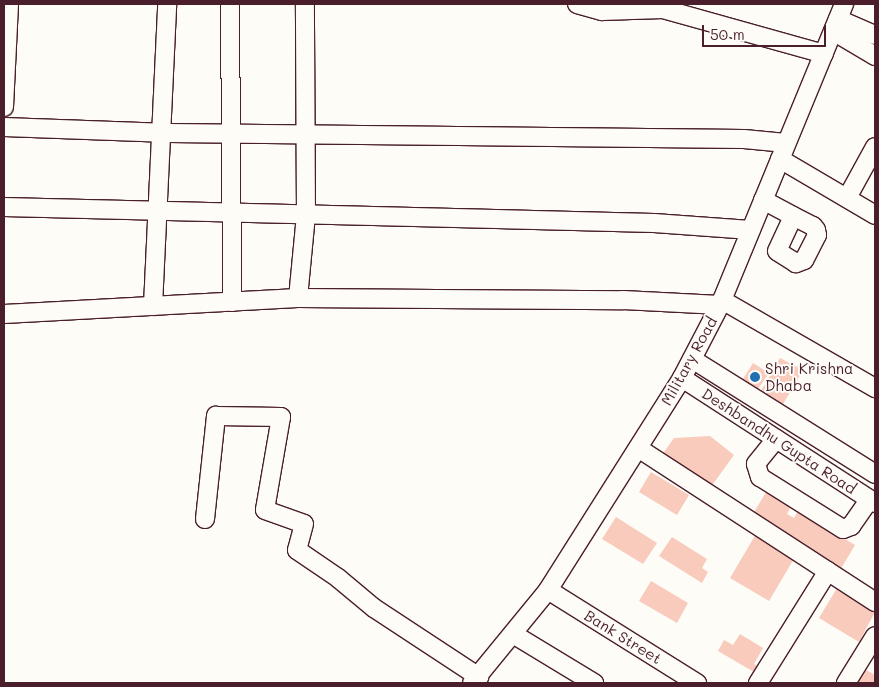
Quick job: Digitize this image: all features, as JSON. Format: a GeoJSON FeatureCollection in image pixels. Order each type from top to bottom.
{"type":"FeatureCollection","features":[{"type":"Feature","properties":{"kind":"street"},"geometry":{"type":"LineString","coordinates":[[4,106],[5,59],[10,4]]}},
{"type":"Feature","properties":{"kind":"street"},"geometry":{"type":"LineString","coordinates":[[153,306],[167,4]]}},
{"type":"Feature","properties":{"kind":"street"},"geometry":{"type":"LineString","coordinates":[[230,4],[232,302]]}},
{"type":"Feature","properties":{"kind":"street"},"geometry":{"type":"LineString","coordinates":[[298,298],[306,215],[303,134],[305,4]]}},
{"type":"Feature","properties":{"kind":"street"},"geometry":{"type":"LineString","coordinates":[[577,4],[602,11],[663,9],[824,54]]}},
{"type":"Feature","properties":{"kind":"street"},"geometry":{"type":"LineString","coordinates":[[838,18],[875,35]]}},
{"type":"Feature","properties":{"kind":"street"},"geometry":{"type":"LineString","coordinates":[[838,18],[875,56]]}},
{"type":"Feature","properties":{"kind":"street","name":"Military Road"},"geometry":{"type":"LineString","coordinates":[[476,680],[548,590],[682,378],[721,302],[838,18]]}},
{"type":"Feature","properties":{"kind":"street"},"geometry":{"type":"LineString","coordinates":[[4,126],[160,133],[744,139],[783,151],[875,216]]}},
{"type":"Feature","properties":{"kind":"street"},"geometry":{"type":"LineString","coordinates":[[847,198],[875,147]]}},
{"type":"Feature","properties":{"kind":"street"},"geometry":{"type":"LineString","coordinates":[[763,200],[793,216]]}},
{"type":"Feature","properties":{"kind":"street"},"geometry":{"type":"LineString","coordinates":[[4,207],[654,223],[751,230]]}},
{"type":"Feature","properties":{"kind":"street"},"geometry":{"type":"LineString","coordinates":[[4,314],[298,298],[721,302],[875,388]]}},
{"type":"Feature","properties":{"kind":"street","name":"Deshbandhu Gupta Road"},"geometry":{"type":"LineString","coordinates":[[692,359],[875,474]]}},
{"type":"Feature","properties":{"kind":"street","name":"Deshbandhu Gupta Road"},"geometry":{"type":"LineString","coordinates":[[682,378],[872,502]]}},
{"type":"Feature","properties":{"kind":"street"},"geometry":{"type":"LineString","coordinates":[[205,519],[216,416],[281,417],[265,510],[304,524],[297,550],[338,578],[374,608],[476,680]]}},
{"type":"Feature","properties":{"kind":"street"},"geometry":{"type":"LineString","coordinates":[[776,439],[756,464],[760,477],[843,529],[851,526],[872,502]]}},
{"type":"Feature","properties":{"kind":"street"},"geometry":{"type":"LineString","coordinates":[[638,448],[875,602]]}},
{"type":"Feature","properties":{"kind":"street"},"geometry":{"type":"LineString","coordinates":[[758,683],[828,572]]}},
{"type":"Feature","properties":{"kind":"street","name":"Bank Street"},"geometry":{"type":"LineString","coordinates":[[548,590],[697,683]]}},
{"type":"Feature","properties":{"kind":"street"},"geometry":{"type":"LineString","coordinates":[[513,634],[594,683]]}},
{"type":"Feature","properties":{"kind":"street"},"geometry":{"type":"LineString","coordinates":[[846,683],[875,636]]}},
{"type":"Feature","properties":{"kind":"building"},"geometry":{"type":"Polygon","coordinates":[[[780,358],[803,370],[782,406],[760,393],[780,358]]]}},
{"type":"Feature","properties":{"kind":"building","name":"Shri Krishna Dhaba"},"geometry":{"type":"Polygon","coordinates":[[[753,363],[769,373],[756,392],[741,382],[753,363]]]}},
{"type":"Feature","properties":{"kind":"building"},"geometry":{"type":"Polygon","coordinates":[[[710,436],[734,455],[708,491],[659,459],[674,438],[710,436]]]}},
{"type":"Feature","properties":{"kind":"building"},"geometry":{"type":"Polygon","coordinates":[[[651,472],[689,495],[677,515],[639,492],[651,472]]]}},
{"type":"Feature","properties":{"kind":"building"},"geometry":{"type":"Polygon","coordinates":[[[766,492],[791,506],[787,514],[794,518],[798,511],[855,545],[839,572],[750,519],[766,492]]]}},
{"type":"Feature","properties":{"kind":"building"},"geometry":{"type":"Polygon","coordinates":[[[616,517],[657,543],[643,564],[602,539],[616,517]]]}},
{"type":"Feature","properties":{"kind":"building"},"geometry":{"type":"Polygon","coordinates":[[[756,534],[795,557],[769,601],[730,578],[756,534]]]}},
{"type":"Feature","properties":{"kind":"building"},"geometry":{"type":"Polygon","coordinates":[[[672,537],[707,559],[702,568],[708,572],[702,583],[659,556],[672,537]]]}},
{"type":"Feature","properties":{"kind":"building"},"geometry":{"type":"Polygon","coordinates":[[[651,581],[688,603],[677,623],[639,601],[651,581]]]}},
{"type":"Feature","properties":{"kind":"building"},"geometry":{"type":"Polygon","coordinates":[[[837,588],[875,612],[859,642],[819,618],[837,588]]]}},
{"type":"Feature","properties":{"kind":"building"},"geometry":{"type":"Polygon","coordinates":[[[740,634],[763,648],[754,664],[763,669],[759,675],[718,651],[724,640],[733,645],[740,634]]]}},
{"type":"Feature","properties":{"kind":"building"},"geometry":{"type":"Polygon","coordinates":[[[859,666],[875,675],[875,683],[850,683],[859,666]]]}},
{"type":"Feature","properties":{"kind":"place","name":"Shri Krishna Dhaba"},"geometry":{"type":"Point","coordinates":[755,377]}}]}
